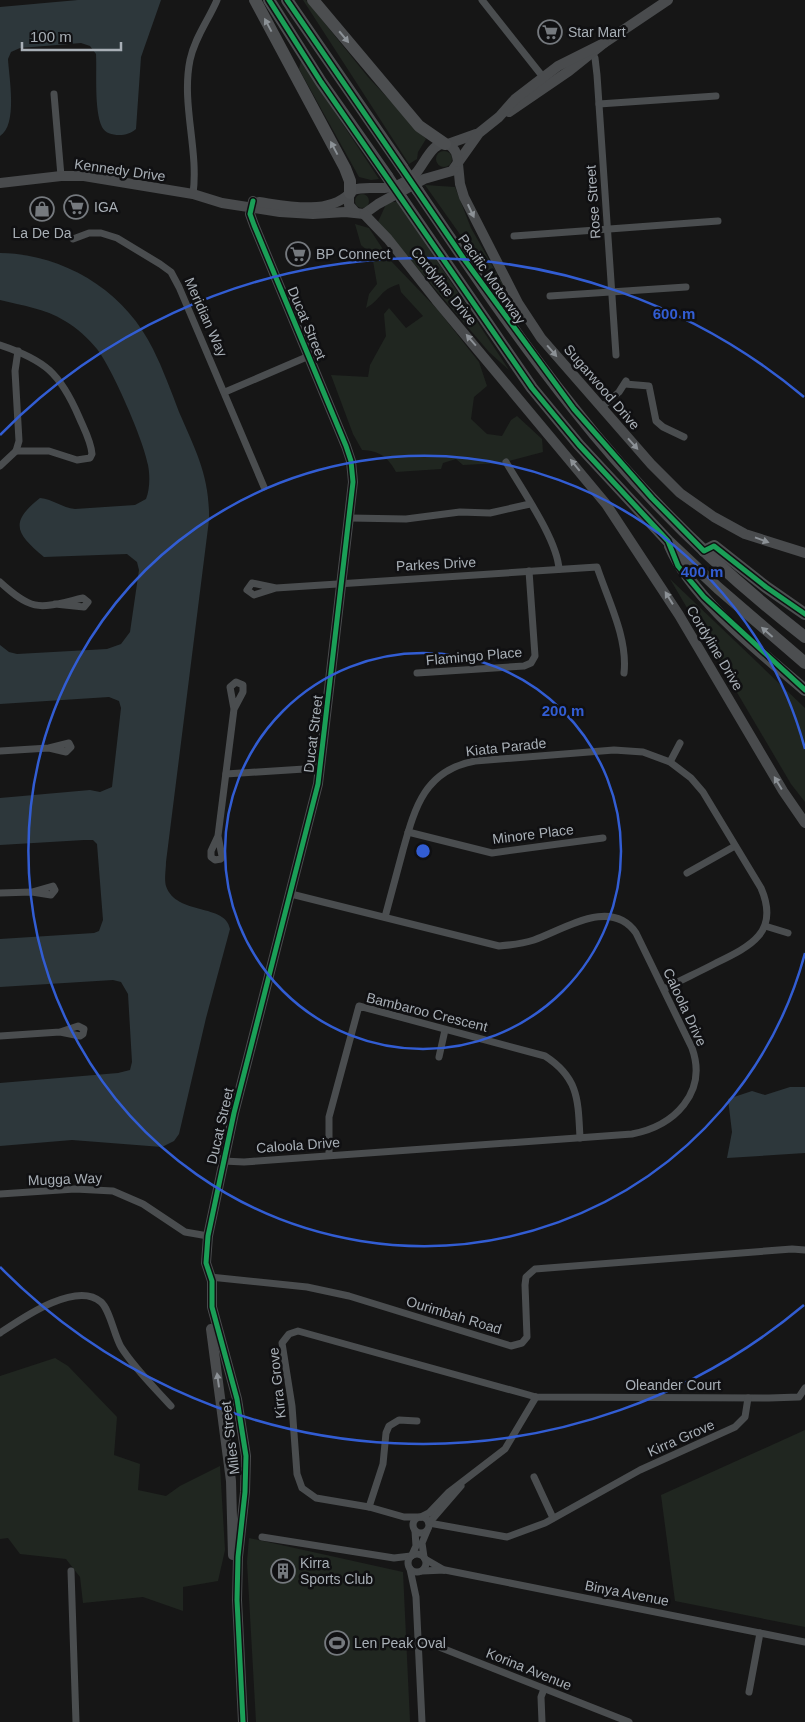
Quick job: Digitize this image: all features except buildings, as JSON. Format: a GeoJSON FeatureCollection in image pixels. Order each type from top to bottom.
{"type":"FeatureCollection","features":[{"type":"Feature","properties":{"kind":"highway"},"geometry":{"type":"LineString","coordinates":[[255,0],[345,168],[350,181],[350,193]]}},
{"type":"Feature","properties":{"kind":"highway","name":"Pacific Motorway"},"geometry":{"type":"LineString","coordinates":[[269,0],[322,82],[532,388],[580,445],[668,542],[805,663]]}},
{"type":"Feature","properties":{"kind":"highway","name":"Pacific Motorway"},"geometry":{"type":"LineString","coordinates":[[287,0],[513,328],[574,409],[652,498],[704,551],[805,638]]}},
{"type":"Feature","properties":{"kind":"highway"},"geometry":{"type":"LineString","coordinates":[[313,0],[419,126],[429,135],[447,144]]}},
{"type":"Feature","properties":{"kind":"highway"},"geometry":{"type":"LineString","coordinates":[[668,542],[678,566],[704,597],[805,690]]}},
{"type":"Feature","properties":{"kind":"highway"},"geometry":{"type":"LineString","coordinates":[[704,551],[714,546],[766,588],[805,614]]}},
{"type":"Feature","properties":{"kind":"street"},"geometry":{"type":"LineString","coordinates":[[194,194],[188,96],[189,68],[196,40],[216,0]]}},
{"type":"Feature","properties":{"kind":"street"},"geometry":{"type":"LineString","coordinates":[[482,0],[543,77],[541,90]]}},
{"type":"Feature","properties":{"kind":"street"},"geometry":{"type":"LineString","coordinates":[[350,193],[349,205],[360,214],[417,182],[452,171],[479,133],[499,117],[561,76],[591,51],[668,0]]}},
{"type":"Feature","properties":{"kind":"street"},"geometry":{"type":"LineString","coordinates":[[499,117],[516,99],[543,77],[591,51]]}},
{"type":"Feature","properties":{"kind":"street","name":"Rose Street"},"geometry":{"type":"LineString","coordinates":[[591,51],[596,61],[616,354]]}},
{"type":"Feature","properties":{"kind":"street"},"geometry":{"type":"LineString","coordinates":[[543,77],[561,76]]}},
{"type":"Feature","properties":{"kind":"street"},"geometry":{"type":"LineString","coordinates":[[54,94],[61,176]]}},
{"type":"Feature","properties":{"kind":"street"},"geometry":{"type":"LineString","coordinates":[[599,104],[716,96]]}},
{"type":"Feature","properties":{"kind":"street"},"geometry":{"type":"LineString","coordinates":[[458,163],[456,153],[447,144],[479,133]]}},
{"type":"Feature","properties":{"kind":"street","name":"Kennedy Drive"},"geometry":{"type":"LineString","coordinates":[[0,183],[61,176],[106,179],[194,194],[222,203],[326,206],[338,203],[357,188],[381,189],[404,182],[414,176],[435,148],[447,144]]}},
{"type":"Feature","properties":{"kind":"street","name":"Sugarwood Drive"},"geometry":{"type":"LineString","coordinates":[[458,163],[460,184],[464,197],[518,303],[541,338],[601,408],[680,493],[714,517],[746,534],[805,553]]}},
{"type":"Feature","properties":{"kind":"street","name":"Kennedy Drive"},"geometry":{"type":"LineString","coordinates":[[252,204],[303,214],[360,214]]}},
{"type":"Feature","properties":{"kind":"street","name":"Ducat Street"},"geometry":{"type":"LineString","coordinates":[[210,1276],[206,1263],[208,1236],[223,1161],[315,796],[343,582],[353,482],[351,461],[250,214],[252,204]]}},
{"type":"Feature","properties":{"kind":"street","name":"Cordyline Drive"},"geometry":{"type":"LineString","coordinates":[[360,214],[388,239],[436,300],[606,504],[679,615],[773,775],[805,823]]}},
{"type":"Feature","properties":{"kind":"street"},"geometry":{"type":"LineString","coordinates":[[514,236],[718,221]]}},
{"type":"Feature","properties":{"kind":"street","name":"Meridian Way"},"geometry":{"type":"LineString","coordinates":[[72,239],[89,233],[101,233],[117,238],[171,272],[179,286],[225,392],[264,488]]}},
{"type":"Feature","properties":{"kind":"street"},"geometry":{"type":"LineString","coordinates":[[550,296],[686,287]]}},
{"type":"Feature","properties":{"kind":"street"},"geometry":{"type":"LineString","coordinates":[[2,346],[18,351],[42,363],[63,384],[84,428],[92,454],[90,458],[77,460],[49,451],[16,451]]}},
{"type":"Feature","properties":{"kind":"street"},"geometry":{"type":"LineString","coordinates":[[0,466],[16,451],[19,432],[15,368],[18,351]]}},
{"type":"Feature","properties":{"kind":"street"},"geometry":{"type":"LineString","coordinates":[[225,392],[309,356]]}},
{"type":"Feature","properties":{"kind":"street"},"geometry":{"type":"LineString","coordinates":[[601,408],[619,392],[625,382],[649,386],[652,391],[653,413],[656,421],[663,427],[684,437]]}},
{"type":"Feature","properties":{"kind":"street"},"geometry":{"type":"LineString","coordinates":[[506,462],[558,558],[560,569]]}},
{"type":"Feature","properties":{"kind":"street"},"geometry":{"type":"LineString","coordinates":[[350,518],[406,519],[460,512],[490,513],[530,504]]}},
{"type":"Feature","properties":{"kind":"street","name":"Parkes Drive"},"geometry":{"type":"LineString","coordinates":[[276,588],[343,582],[597,567],[626,659],[624,673]]}},
{"type":"Feature","properties":{"kind":"street","name":"Flamingo Place"},"geometry":{"type":"LineString","coordinates":[[417,673],[524,666],[532,662],[534,656],[529,571]]}},
{"type":"Feature","properties":{"kind":"street"},"geometry":{"type":"LineString","coordinates":[[0,582],[27,604],[37,606],[55,604]]}},
{"type":"Feature","properties":{"kind":"street"},"geometry":{"type":"LineString","coordinates":[[218,836],[234,709]]}},
{"type":"Feature","properties":{"kind":"street"},"geometry":{"type":"LineString","coordinates":[[670,762],[680,743]]}},
{"type":"Feature","properties":{"kind":"street"},"geometry":{"type":"LineString","coordinates":[[0,751],[48,748]]}},
{"type":"Feature","properties":{"kind":"street","name":"Kiata Parade"},"geometry":{"type":"LineString","coordinates":[[385,918],[415,810],[426,790],[443,773],[465,763],[628,750],[643,752],[670,762],[691,778],[702,792],[764,895],[767,913],[765,926]]}},
{"type":"Feature","properties":{"kind":"street"},"geometry":{"type":"LineString","coordinates":[[226,774],[320,768]]}},
{"type":"Feature","properties":{"kind":"street","name":"Minore Place"},"geometry":{"type":"LineString","coordinates":[[408,832],[492,853],[602,838]]}},
{"type":"Feature","properties":{"kind":"street"},"geometry":{"type":"LineString","coordinates":[[687,873],[735,846]]}},
{"type":"Feature","properties":{"kind":"street"},"geometry":{"type":"LineString","coordinates":[[0,893],[32,892]]}},
{"type":"Feature","properties":{"kind":"street","name":"Caloola Drive"},"geometry":{"type":"LineString","coordinates":[[223,1161],[244,1162],[622,1135],[651,1129],[674,1116],[691,1092],[695,1078],[694,1052],[636,933],[630,924],[619,917],[595,917],[523,944],[499,946],[291,894]]}},
{"type":"Feature","properties":{"kind":"street"},"geometry":{"type":"LineString","coordinates":[[664,989],[743,950],[757,939],[765,926],[788,933]]}},
{"type":"Feature","properties":{"kind":"street","name":"Bambaroo Crescent"},"geometry":{"type":"LineString","coordinates":[[328,1155],[329,1117],[359,1006],[538,1054],[559,1066],[570,1080],[577,1096],[580,1138]]}},
{"type":"Feature","properties":{"kind":"street"},"geometry":{"type":"LineString","coordinates":[[439,1057],[445,1030]]}},
{"type":"Feature","properties":{"kind":"street"},"geometry":{"type":"LineString","coordinates":[[0,1036],[60,1032]]}},
{"type":"Feature","properties":{"kind":"street","name":"Mugga Way"},"geometry":{"type":"LineString","coordinates":[[0,1194],[75,1189],[113,1191],[130,1196],[184,1232],[208,1236]]}},
{"type":"Feature","properties":{"kind":"street","name":"Ourimbah Road"},"geometry":{"type":"LineString","coordinates":[[210,1276],[307,1287],[349,1296],[511,1346],[522,1343],[527,1337],[525,1284],[526,1277],[535,1268],[792,1249],[805,1250]]}},
{"type":"Feature","properties":{"kind":"street","name":"Miles Street"},"geometry":{"type":"LineString","coordinates":[[210,1276],[214,1316],[237,1398],[246,1456],[246,1480],[238,1556],[237,1600]]}},
{"type":"Feature","properties":{"kind":"street","name":"Miles Street"},"geometry":{"type":"LineString","coordinates":[[210,1276],[206,1290],[229,1461],[243,1722]]}},
{"type":"Feature","properties":{"kind":"street"},"geometry":{"type":"LineString","coordinates":[[0,1333],[51,1302],[78,1296],[92,1297],[102,1302],[107,1311],[113,1332],[134,1366],[171,1406]]}},
{"type":"Feature","properties":{"kind":"street","name":"Kirra Grove"},"geometry":{"type":"LineString","coordinates":[[420,1517],[404,1518],[369,1507],[316,1498],[302,1488],[297,1474],[292,1406],[282,1343],[289,1334],[298,1331],[536,1397]]}},
{"type":"Feature","properties":{"kind":"street","name":"Oleander Court"},"geometry":{"type":"LineString","coordinates":[[536,1397],[799,1397],[805,1388]]}},
{"type":"Feature","properties":{"kind":"street"},"geometry":{"type":"LineString","coordinates":[[422,1722],[416,1597],[408,1561],[416,1546],[414,1521],[430,1512],[449,1492],[505,1449],[536,1397]]}},
{"type":"Feature","properties":{"kind":"street","name":"Kirra Grove"},"geometry":{"type":"LineString","coordinates":[[428,1526],[441,1526],[507,1537],[554,1518],[640,1470],[735,1427],[745,1417],[748,1398]]}},
{"type":"Feature","properties":{"kind":"street"},"geometry":{"type":"LineString","coordinates":[[369,1507],[383,1464],[386,1433],[389,1426],[399,1420],[417,1421]]}},
{"type":"Feature","properties":{"kind":"street"},"geometry":{"type":"LineString","coordinates":[[534,1477],[554,1518]]}},
{"type":"Feature","properties":{"kind":"street"},"geometry":{"type":"LineString","coordinates":[[404,1518],[414,1530],[422,1534],[463,1483]]}},
{"type":"Feature","properties":{"kind":"street"},"geometry":{"type":"LineString","coordinates":[[420,1517],[428,1526]]}},
{"type":"Feature","properties":{"kind":"street"},"geometry":{"type":"LineString","coordinates":[[416,1597],[422,1572],[426,1564],[422,1543],[428,1526]]}},
{"type":"Feature","properties":{"kind":"street"},"geometry":{"type":"LineString","coordinates":[[262,1537],[394,1558],[419,1554],[425,1558]]}},
{"type":"Feature","properties":{"kind":"street"},"geometry":{"type":"LineString","coordinates":[[394,1558],[414,1572],[422,1572]]}},
{"type":"Feature","properties":{"kind":"street","name":"Binya Avenue"},"geometry":{"type":"LineString","coordinates":[[425,1558],[445,1570]]}},
{"type":"Feature","properties":{"kind":"street","name":"Binya Avenue"},"geometry":{"type":"LineString","coordinates":[[422,1572],[445,1570],[805,1642]]}},
{"type":"Feature","properties":{"kind":"street"},"geometry":{"type":"LineString","coordinates":[[71,1571],[76,1722]]}},
{"type":"Feature","properties":{"kind":"street"},"geometry":{"type":"LineString","coordinates":[[749,1692],[760,1633]]}},
{"type":"Feature","properties":{"kind":"street","name":"Korina Avenue"},"geometry":{"type":"LineString","coordinates":[[419,1644],[429,1643],[629,1722]]}},
{"type":"Feature","properties":{"kind":"street"},"geometry":{"type":"LineString","coordinates":[[542,1722],[541,1697],[544,1689]]}},
{"type":"Feature","properties":{"kind":"shaded area"},"geometry":{"type":"Polygon","coordinates":[[[78,0],[161,0],[141,57],[136,129],[128,134],[114,135],[103,129],[99,120],[97,101],[96,54],[90,46],[81,43],[20,48],[11,52],[8,59],[11,112],[6,130],[0,136],[0,7],[78,0]]]}},
{"type":"Feature","properties":{"kind":"shaded area"},"geometry":{"type":"Polygon","coordinates":[[[303,0],[306,0],[368,77],[426,139],[418,152],[417,159],[409,164],[303,0]]]}},
{"type":"Feature","properties":{"kind":"shaded area"},"geometry":{"type":"Polygon","coordinates":[[[301,61],[379,179],[371,180],[359,177],[299,69],[301,61]]]}},
{"type":"Feature","properties":{"kind":"shaded area"},"geometry":{"type":"Polygon","coordinates":[[[444,151],[452,159],[444,167],[436,159],[444,151]]]}},
{"type":"Feature","properties":{"kind":"shaded area"},"geometry":{"type":"Polygon","coordinates":[[[425,185],[455,187],[471,228],[514,304],[498,288],[425,185]]]}},
{"type":"Feature","properties":{"kind":"shaded area"},"geometry":{"type":"Polygon","coordinates":[[[362,194],[367,196],[369,201],[367,206],[362,208],[357,206],[355,201],[357,196],[362,194]]]}},
{"type":"Feature","properties":{"kind":"shaded area"},"geometry":{"type":"Polygon","coordinates":[[[387,202],[398,202],[509,370],[489,352],[378,222],[387,202]]]}},
{"type":"Feature","properties":{"kind":"shaded area"},"geometry":{"type":"Polygon","coordinates":[[[355,224],[369,228],[390,260],[438,310],[479,362],[487,386],[474,397],[471,419],[487,434],[502,436],[511,420],[517,416],[542,439],[543,452],[501,463],[463,465],[456,459],[443,463],[441,469],[396,472],[390,462],[379,453],[362,450],[353,434],[331,375],[368,377],[370,365],[386,336],[384,314],[389,308],[406,328],[423,316],[401,292],[399,284],[392,286],[366,308],[369,294],[377,284],[372,255],[361,245],[355,224]]]}},
{"type":"Feature","properties":{"kind":"shaded area"},"geometry":{"type":"Polygon","coordinates":[[[0,253],[24,255],[47,260],[69,269],[109,293],[126,310],[141,328],[160,364],[201,464],[207,490],[209,520],[165,880],[171,895],[180,902],[220,916],[227,921],[230,929],[206,1018],[179,1134],[174,1141],[162,1147],[72,1140],[0,1146],[0,1083],[118,1073],[130,1070],[132,1062],[128,994],[121,982],[113,980],[0,987],[0,939],[94,933],[99,931],[103,920],[97,844],[93,840],[84,840],[0,845],[0,798],[90,790],[100,792],[112,787],[121,708],[119,701],[109,697],[0,704],[0,645],[9,652],[17,654],[107,649],[121,644],[130,632],[139,570],[137,562],[127,554],[44,557],[22,535],[20,522],[23,515],[40,498],[75,509],[135,505],[146,499],[149,478],[145,454],[134,423],[119,388],[103,358],[86,337],[65,321],[41,310],[0,300],[0,253]]]}},
{"type":"Feature","properties":{"kind":"shaded area"},"geometry":{"type":"Polygon","coordinates":[[[670,579],[805,708],[805,802],[791,784],[670,579]]]}},
{"type":"Feature","properties":{"kind":"shaded area"},"geometry":{"type":"Polygon","coordinates":[[[790,1087],[805,1087],[805,1153],[727,1158],[732,1132],[728,1099],[752,1091],[765,1095],[790,1087]]]}},
{"type":"Feature","properties":{"kind":"shaded area"},"geometry":{"type":"Polygon","coordinates":[[[55,1358],[68,1366],[117,1417],[114,1455],[140,1464],[138,1490],[166,1496],[180,1486],[220,1466],[225,1550],[218,1581],[183,1587],[183,1611],[143,1597],[83,1603],[80,1577],[66,1559],[20,1554],[8,1538],[0,1539],[0,1376],[55,1358]]]}},
{"type":"Feature","properties":{"kind":"shaded area"},"geometry":{"type":"Polygon","coordinates":[[[805,1430],[805,1627],[675,1601],[661,1495],[805,1430]]]}},
{"type":"Feature","properties":{"kind":"shaded area","name":"Len Peak Oval"},"geometry":{"type":"Polygon","coordinates":[[[249,1538],[403,1572],[410,1722],[256,1722],[247,1562],[249,1538]]]}},
{"type":"Feature","properties":{"kind":"cycle path"},"geometry":{"type":"LineString","coordinates":[[269,0],[321,82],[532,388],[579,445],[668,541],[678,566],[704,597],[805,690]]}},
{"type":"Feature","properties":{"kind":"cycle path"},"geometry":{"type":"LineString","coordinates":[[287,0],[464,259],[574,409],[652,498],[704,551],[714,546],[766,587],[805,614]]}},
{"type":"Feature","properties":{"kind":"cycle path"},"geometry":{"type":"LineString","coordinates":[[243,1722],[237,1600],[238,1557],[245,1492],[246,1456],[237,1399],[212,1307],[212,1281],[206,1263],[208,1236],[234,1113],[318,784],[353,482],[351,461],[346,446],[250,214],[253,201]]}},
{"type":"Feature","properties":{"kind":"place","name":"Star Mart"},"geometry":{"type":"Point","coordinates":[550,32]}},
{"type":"Feature","properties":{"kind":"place","name":"IGA"},"geometry":{"type":"Point","coordinates":[76,207]}},
{"type":"Feature","properties":{"kind":"place","name":"La De Da"},"geometry":{"type":"Point","coordinates":[42,209]}},
{"type":"Feature","properties":{"kind":"place","name":"BP Connect"},"geometry":{"type":"Point","coordinates":[298,254]}},
{"type":"Feature","properties":{"kind":"place","name":"Kirra Sports Club"},"geometry":{"type":"Point","coordinates":[283,1571]}},
{"type":"Feature","properties":{"kind":"place","name":"Len Peak Oval"},"geometry":{"type":"Point","coordinates":[337,1643]}}]}
